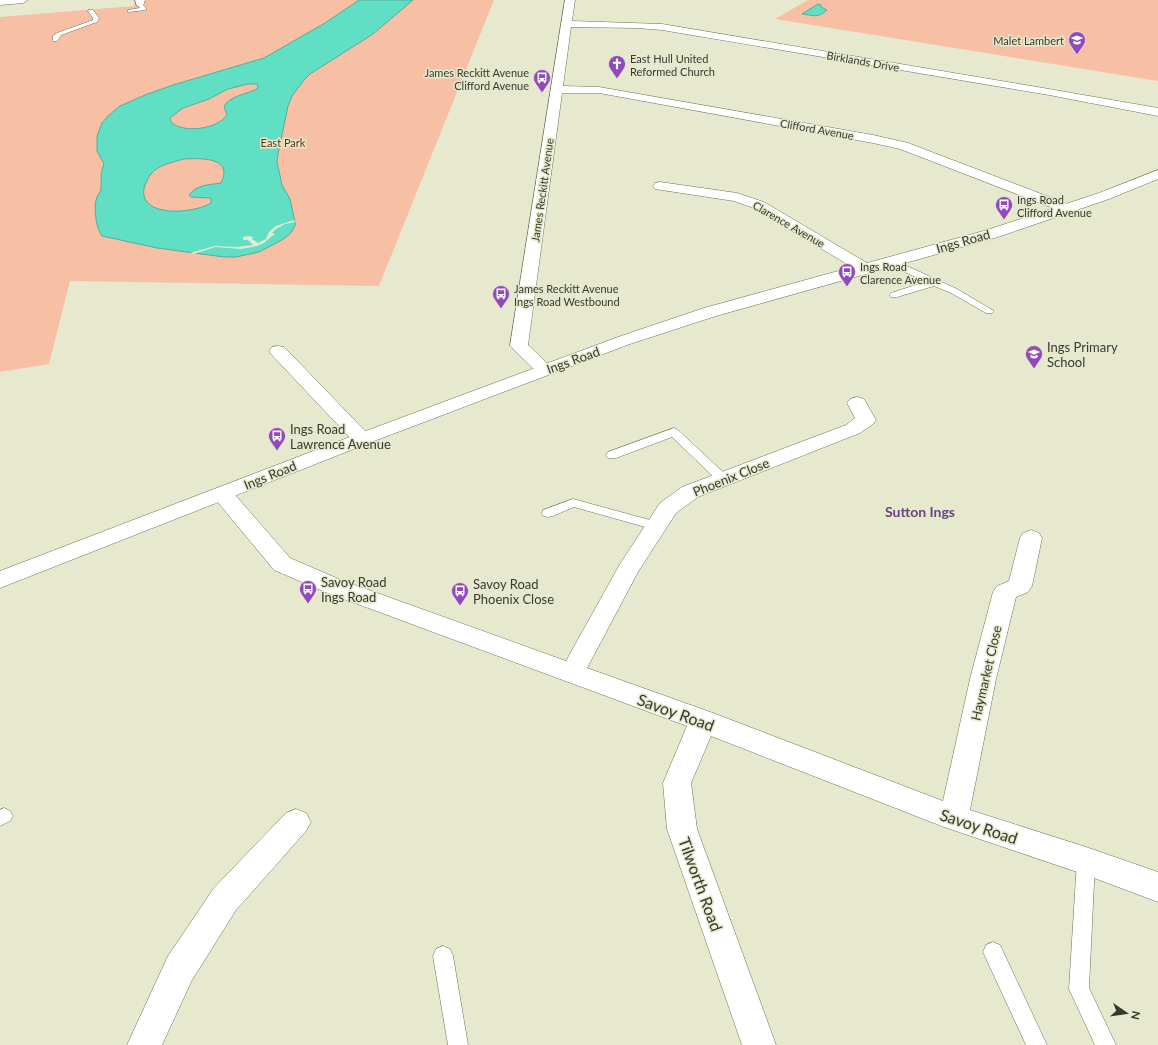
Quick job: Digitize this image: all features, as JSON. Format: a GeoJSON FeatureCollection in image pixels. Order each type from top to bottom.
{"type":"FeatureCollection","features":[{"type":"Feature","properties":{"kind":"street"},"geometry":{"type":"LineString","coordinates":[[0,2],[23,0]]}},
{"type":"Feature","properties":{"kind":"street","name":"James Reckitt Avenue"},"geometry":{"type":"LineString","coordinates":[[545,370],[519,346],[570,0]]}},
{"type":"Feature","properties":{"kind":"street","name":"Birklands Drive"},"geometry":{"type":"LineString","coordinates":[[567,24],[637,25],[662,27],[1049,92],[1158,112]]}},
{"type":"Feature","properties":{"kind":"street","name":"Clifford Avenue"},"geometry":{"type":"LineString","coordinates":[[556,89],[600,90],[873,139],[904,146],[1068,209]]}},
{"type":"Feature","properties":{"kind":"street","name":"Ings Road"},"geometry":{"type":"LineString","coordinates":[[0,580],[222,494],[361,438],[545,370],[709,312],[892,262],[1012,227],[1068,209],[1158,174]]}},
{"type":"Feature","properties":{"kind":"street","name":"Clarence Avenue"},"geometry":{"type":"LineString","coordinates":[[660,186],[737,197],[759,205],[866,269]]}},
{"type":"Feature","properties":{"kind":"street"},"geometry":{"type":"LineString","coordinates":[[278,351],[361,438]]}},
{"type":"Feature","properties":{"kind":"street","name":"Phoenix Close"},"geometry":{"type":"LineString","coordinates":[[572,673],[628,570],[668,508],[690,492],[853,429],[866,420],[857,403]]}},
{"type":"Feature","properties":{"kind":"street","name":"Savoy Road"},"geometry":{"type":"LineString","coordinates":[[222,494],[282,564],[333,586],[703,721],[954,818],[1086,861],[1158,887]]}},
{"type":"Feature","properties":{"kind":"street","name":"Haymarket Close"},"geometry":{"type":"LineString","coordinates":[[954,818],[983,679],[1005,592],[1020,586],[1031,538]]}},
{"type":"Feature","properties":{"kind":"street","name":"Tilworth Road"},"geometry":{"type":"LineString","coordinates":[[703,721],[677,783],[682,829],[759,1045]]}},
{"type":"Feature","properties":{"kind":"street"},"geometry":{"type":"LineString","coordinates":[[144,1045],[180,968],[225,899],[296,822]]}},
{"type":"Feature","properties":{"kind":"lane"},"geometry":{"type":"LineString","coordinates":[[130,11],[144,9],[140,2]]}},
{"type":"Feature","properties":{"kind":"lane"},"geometry":{"type":"LineString","coordinates":[[56,40],[56,36],[59,34],[95,21],[96,18],[91,11]]}},
{"type":"Feature","properties":{"kind":"lane"},"geometry":{"type":"LineString","coordinates":[[892,262],[933,283],[954,291],[989,311]]}},
{"type":"Feature","properties":{"kind":"lane"},"geometry":{"type":"LineString","coordinates":[[894,295],[933,283]]}},
{"type":"Feature","properties":{"kind":"lane"},"geometry":{"type":"LineString","coordinates":[[612,455],[674,432],[723,479]]}},
{"type":"Feature","properties":{"kind":"lane"},"geometry":{"type":"LineString","coordinates":[[548,512],[574,503],[656,526]]}},
{"type":"Feature","properties":{"kind":"lane"},"geometry":{"type":"LineString","coordinates":[[1086,861],[1079,989],[1106,1045]]}},
{"type":"Feature","properties":{"kind":"lane"},"geometry":{"type":"LineString","coordinates":[[993,952],[1038,1045]]}},
{"type":"Feature","properties":{"kind":"lane"},"geometry":{"type":"LineString","coordinates":[[443,956],[458,1045]]}},
{"type":"Feature","properties":{"kind":"green space","name":"East Park"},"geometry":{"type":"Polygon","coordinates":[[[135,0],[494,0],[379,286],[70,281],[49,364],[0,372],[0,17],[134,6],[135,0]]]}},
{"type":"Feature","properties":{"kind":"green space","name":"Malet Lambert"},"geometry":{"type":"Polygon","coordinates":[[[808,0],[1158,0],[1158,81],[775,19],[808,0]]]}},
{"type":"Feature","properties":{"kind":"water"},"geometry":{"type":"Polygon","coordinates":[[[359,0],[413,0],[373,34],[310,74],[292,96],[288,106],[277,162],[282,185],[290,199],[295,222],[295,226],[290,234],[259,252],[236,257],[224,257],[157,248],[102,236],[98,228],[95,211],[97,197],[101,190],[101,174],[104,164],[97,151],[97,136],[102,123],[108,116],[120,106],[145,95],[173,85],[264,58],[325,23],[359,0]],[[248,84],[228,89],[209,99],[183,108],[170,118],[171,122],[177,126],[192,129],[208,127],[216,124],[227,115],[224,106],[227,102],[258,88],[257,84],[248,84]],[[184,159],[162,166],[150,175],[144,189],[147,202],[160,209],[169,211],[196,209],[211,203],[211,198],[191,197],[189,195],[192,191],[200,187],[221,183],[224,174],[223,168],[214,161],[207,159],[184,159]]]}},
{"type":"Feature","properties":{"kind":"water"},"geometry":{"type":"Polygon","coordinates":[[[818,4],[827,10],[821,15],[813,16],[802,14],[818,4]]]}},
{"type":"Feature","properties":{"kind":"pier"},"geometry":{"type":"Polygon","coordinates":[[[294,220],[295,222],[285,224],[276,229],[272,233],[275,234],[274,235],[264,243],[257,246],[241,249],[215,247],[194,254],[190,253],[215,246],[237,247],[253,245],[248,240],[243,240],[243,237],[253,237],[252,239],[258,243],[266,239],[269,232],[276,226],[294,220]]]}},
{"type":"Feature","properties":{"kind":"place","name":"Malet Lambert"},"geometry":{"type":"Point","coordinates":[1077,55]}},
{"type":"Feature","properties":{"kind":"place","name":"East Hull United Reformed Church"},"geometry":{"type":"Point","coordinates":[617,79]}},
{"type":"Feature","properties":{"kind":"place","name":"James Reckitt Avenue Clifford Avenue"},"geometry":{"type":"Point","coordinates":[542,93]}},
{"type":"Feature","properties":{"kind":"place","name":"Ings Road Clifford Avenue"},"geometry":{"type":"Point","coordinates":[1004,220]}},
{"type":"Feature","properties":{"kind":"place","name":"Ings Road Clarence Avenue"},"geometry":{"type":"Point","coordinates":[847,287]}},
{"type":"Feature","properties":{"kind":"place","name":"James Reckitt Avenue Ings Road Westbound"},"geometry":{"type":"Point","coordinates":[501,309]}},
{"type":"Feature","properties":{"kind":"place","name":"Ings Primary School"},"geometry":{"type":"Point","coordinates":[1034,369]}},
{"type":"Feature","properties":{"kind":"place","name":"Ings Road Lawrence Avenue"},"geometry":{"type":"Point","coordinates":[277,451]}},
{"type":"Feature","properties":{"kind":"place","name":"Savoy Road Ings Road"},"geometry":{"type":"Point","coordinates":[308,604]}},
{"type":"Feature","properties":{"kind":"place","name":"Savoy Road Phoenix Close"},"geometry":{"type":"Point","coordinates":[460,606]}},
{"type":"Feature","properties":{"kind":"district","name":"Sutton Ings"},"geometry":{"type":"Point","coordinates":[920,511]}}]}
